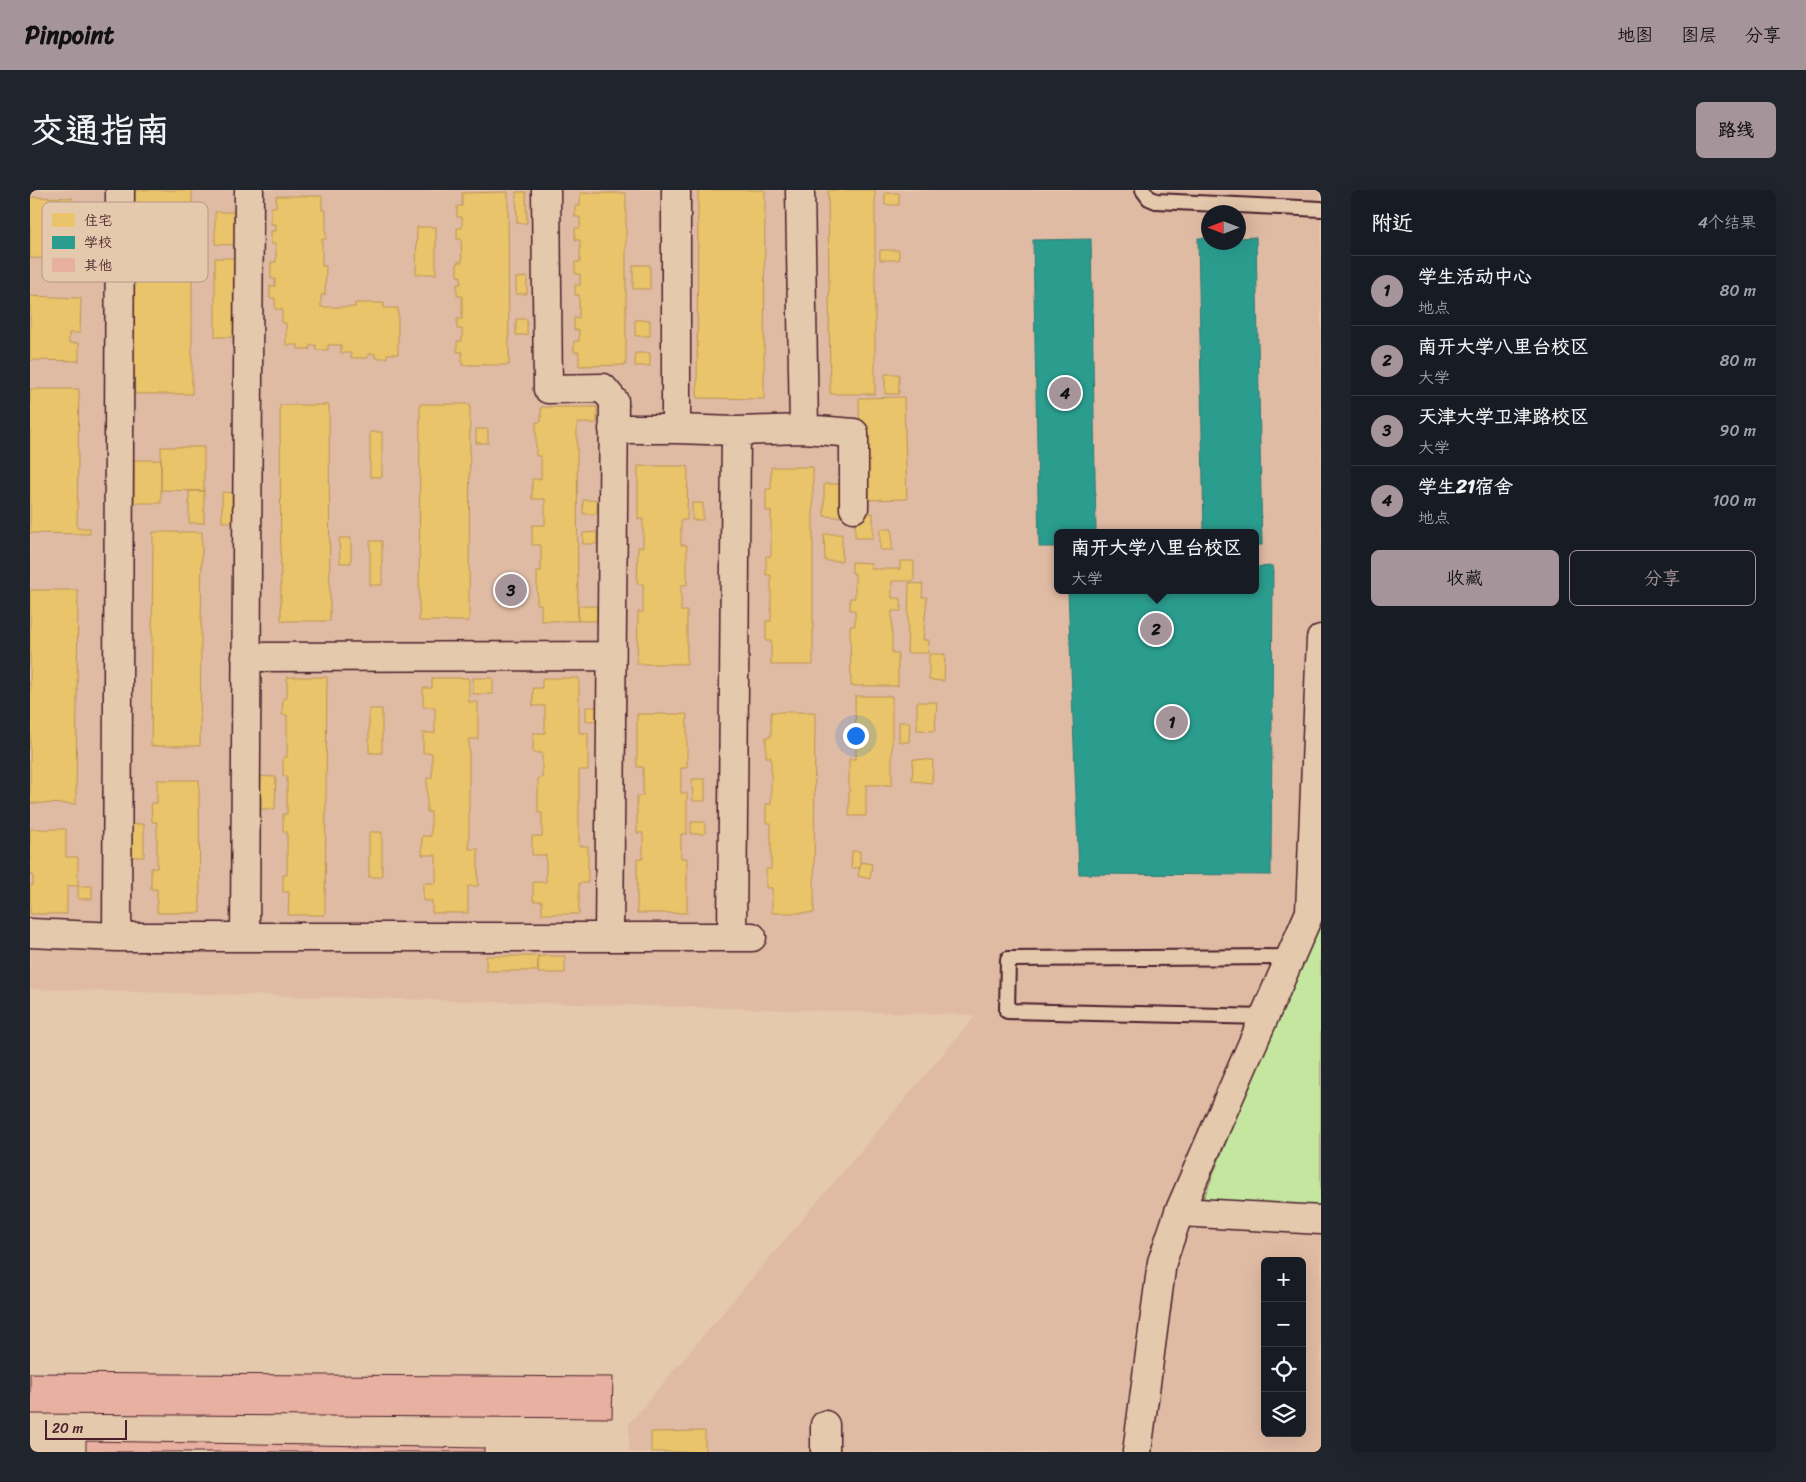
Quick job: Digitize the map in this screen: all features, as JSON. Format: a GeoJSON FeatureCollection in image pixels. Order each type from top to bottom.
{"type":"FeatureCollection","features":[{"type":"Feature","properties":{"kind":"street"},"geometry":{"type":"LineString","coordinates":[[246,937],[249,190]]}},
{"type":"Feature","properties":{"kind":"street"},"geometry":{"type":"LineString","coordinates":[[546,190],[548,389],[602,388],[614,401],[609,937]]}},
{"type":"Feature","properties":{"kind":"street"},"geometry":{"type":"LineString","coordinates":[[676,190],[676,429]]}},
{"type":"Feature","properties":{"kind":"street"},"geometry":{"type":"LineString","coordinates":[[800,190],[804,429]]}},
{"type":"Feature","properties":{"kind":"street"},"geometry":{"type":"LineString","coordinates":[[117,937],[120,282]]}},
{"type":"Feature","properties":{"kind":"street"},"geometry":{"type":"LineString","coordinates":[[614,429],[736,431],[804,429],[854,433],[854,508]]}},
{"type":"Feature","properties":{"kind":"street"},"geometry":{"type":"LineString","coordinates":[[30,933],[117,937],[742,937],[736,431]]}},
{"type":"Feature","properties":{"kind":"street"},"geometry":{"type":"LineString","coordinates":[[1137,1452],[1162,1262],[1179,1212],[1316,900],[1321,639]]}},
{"type":"Feature","properties":{"kind":"street"},"geometry":{"type":"LineString","coordinates":[[246,657],[611,656]]}},
{"type":"Feature","properties":{"kind":"street"},"geometry":{"type":"LineString","coordinates":[[1179,1212],[1321,1220]]}},
{"type":"Feature","properties":{"kind":"street"},"geometry":{"type":"LineString","coordinates":[[825,1425],[825,1452]]}},
{"type":"Feature","properties":{"kind":"lane"},"geometry":{"type":"LineString","coordinates":[[1143,190],[1149,198],[1156,201],[1321,209]]}},
{"type":"Feature","properties":{"kind":"lane"},"geometry":{"type":"LineString","coordinates":[[1266,1017],[1007,1011],[1008,959],[1291,957]]}},
{"type":"Feature","properties":{"kind":"shaded area"},"geometry":{"type":"Polygon","coordinates":[[[30,190],[1321,190],[1321,1452],[629,1452],[629,1423],[976,1015],[30,989],[30,190]]]}},
{"type":"Feature","properties":{"kind":"green space"},"geometry":{"type":"Polygon","coordinates":[[[1318,914],[1321,914],[1321,1209],[1202,1202],[1318,914]]]}},
{"type":"Feature","properties":{"kind":"building: 住宅"},"geometry":{"type":"Polygon","coordinates":[[[134,190],[192,190],[192,202],[134,202],[134,190]]]}},
{"type":"Feature","properties":{"kind":"building: 住宅"},"geometry":{"type":"Polygon","coordinates":[[[698,190],[765,190],[764,399],[697,398],[698,190]]]}},
{"type":"Feature","properties":{"kind":"building: 住宅"},"geometry":{"type":"Polygon","coordinates":[[[828,190],[875,190],[875,394],[830,394],[828,190]]]}},
{"type":"Feature","properties":{"kind":"building: 住宅"},"geometry":{"type":"Polygon","coordinates":[[[508,192],[509,365],[462,365],[462,352],[457,352],[457,341],[462,341],[462,329],[457,329],[457,319],[462,319],[462,296],[457,296],[457,284],[461,284],[461,276],[457,276],[457,262],[462,262],[461,239],[457,239],[457,228],[462,228],[462,217],[457,217],[457,206],[462,206],[462,193],[508,192]]]}},
{"type":"Feature","properties":{"kind":"building: 住宅"},"geometry":{"type":"Polygon","coordinates":[[[516,192],[526,192],[527,223],[517,223],[516,192]]]}},
{"type":"Feature","properties":{"kind":"building: 住宅"},"geometry":{"type":"Polygon","coordinates":[[[580,193],[626,193],[626,365],[579,366],[579,352],[574,352],[574,341],[579,341],[579,330],[574,330],[574,318],[579,318],[579,295],[575,295],[575,285],[580,285],[580,274],[575,274],[575,262],[580,262],[580,240],[575,240],[575,228],[580,228],[580,217],[575,217],[575,206],[580,206],[580,193]]]}},
{"type":"Feature","properties":{"kind":"building: 住宅"},"geometry":{"type":"Polygon","coordinates":[[[885,193],[899,193],[899,205],[885,205],[885,193]]]}},
{"type":"Feature","properties":{"kind":"building: 住宅"},"geometry":{"type":"Polygon","coordinates":[[[276,196],[322,196],[322,210],[326,210],[326,239],[322,239],[322,266],[326,266],[325,295],[321,295],[321,307],[355,307],[355,303],[384,303],[384,308],[398,308],[398,354],[387,354],[387,358],[375,358],[375,354],[368,354],[368,358],[351,358],[351,353],[341,353],[341,345],[328,345],[328,350],[316,350],[316,345],[310,345],[310,349],[298,349],[298,345],[286,345],[286,323],[282,323],[282,309],[275,309],[275,298],[270,298],[270,286],[275,286],[275,279],[271,279],[271,262],[276,262],[276,244],[271,244],[271,231],[276,231],[276,224],[271,224],[271,207],[276,207],[276,196]]]}},
{"type":"Feature","properties":{"kind":"building: 住宅"},"geometry":{"type":"Polygon","coordinates":[[[30,197],[72,198],[72,202],[42,202],[42,258],[30,258],[30,197]]]}},
{"type":"Feature","properties":{"kind":"building: 住宅"},"geometry":{"type":"Polygon","coordinates":[[[215,212],[235,212],[235,245],[215,244],[215,212]]]}},
{"type":"Feature","properties":{"kind":"building: 住宅"},"geometry":{"type":"Polygon","coordinates":[[[417,227],[436,227],[436,274],[416,274],[417,227]]]}},
{"type":"Feature","properties":{"kind":"building: 住宅"},"geometry":{"type":"Polygon","coordinates":[[[880,250],[899,250],[899,260],[880,260],[880,250]]]}},
{"type":"Feature","properties":{"kind":"building: 住宅"},"geometry":{"type":"Polygon","coordinates":[[[215,258],[235,258],[235,337],[215,337],[215,258]]]}},
{"type":"Feature","properties":{"kind":"building: 住宅"},"geometry":{"type":"Polygon","coordinates":[[[633,265],[650,265],[650,289],[633,289],[633,265]]]}},
{"type":"Feature","properties":{"kind":"building: 住宅"},"geometry":{"type":"Polygon","coordinates":[[[527,277],[527,294],[516,294],[516,278],[527,277]]]}},
{"type":"Feature","properties":{"kind":"building: 住宅"},"geometry":{"type":"Polygon","coordinates":[[[122,282],[192,282],[192,394],[134,394],[134,288],[122,288],[122,282]]]}},
{"type":"Feature","properties":{"kind":"building: 住宅"},"geometry":{"type":"Polygon","coordinates":[[[30,296],[81,298],[80,333],[69,333],[69,343],[79,343],[79,361],[30,360],[30,296]]]}},
{"type":"Feature","properties":{"kind":"building: 住宅"},"geometry":{"type":"Polygon","coordinates":[[[516,319],[527,319],[527,335],[516,335],[516,319]]]}},
{"type":"Feature","properties":{"kind":"building: 住宅"},"geometry":{"type":"Polygon","coordinates":[[[635,320],[650,320],[650,336],[635,336],[635,320]]]}},
{"type":"Feature","properties":{"kind":"building: 住宅"},"geometry":{"type":"Polygon","coordinates":[[[635,353],[650,353],[650,366],[635,366],[635,353]]]}},
{"type":"Feature","properties":{"kind":"building: 住宅"},"geometry":{"type":"Polygon","coordinates":[[[885,374],[899,374],[899,394],[885,394],[885,374]]]}},
{"type":"Feature","properties":{"kind":"building: 住宅"},"geometry":{"type":"Polygon","coordinates":[[[30,389],[79,389],[77,528],[90,528],[90,534],[30,533],[30,389]]]}},
{"type":"Feature","properties":{"kind":"building: 住宅"},"geometry":{"type":"Polygon","coordinates":[[[904,397],[907,499],[861,500],[859,398],[904,397]]]}},
{"type":"Feature","properties":{"kind":"building: 住宅"},"geometry":{"type":"Polygon","coordinates":[[[420,404],[470,404],[469,621],[419,621],[420,404]]]}},
{"type":"Feature","properties":{"kind":"building: 住宅"},"geometry":{"type":"Polygon","coordinates":[[[280,405],[329,405],[330,621],[281,621],[280,405]]]}},
{"type":"Feature","properties":{"kind":"building: 住宅"},"geometry":{"type":"Polygon","coordinates":[[[541,407],[597,407],[597,423],[577,423],[578,621],[541,621],[541,604],[537,604],[537,571],[541,571],[541,545],[532,545],[532,525],[545,525],[545,499],[532,499],[532,479],[541,479],[541,456],[536,456],[536,422],[541,422],[541,407]]]}},
{"type":"Feature","properties":{"kind":"building: 住宅"},"geometry":{"type":"Polygon","coordinates":[[[476,429],[488,429],[488,443],[476,443],[476,429]]]}},
{"type":"Feature","properties":{"kind":"building: 住宅"},"geometry":{"type":"Polygon","coordinates":[[[370,432],[382,432],[382,477],[370,477],[370,432]]]}},
{"type":"Feature","properties":{"kind":"building: 住宅"},"geometry":{"type":"Polygon","coordinates":[[[161,447],[204,447],[204,491],[161,490],[161,447]]]}},
{"type":"Feature","properties":{"kind":"building: 住宅"},"geometry":{"type":"Polygon","coordinates":[[[134,460],[161,460],[161,503],[134,503],[134,460]]]}},
{"type":"Feature","properties":{"kind":"building: 住宅"},"geometry":{"type":"Polygon","coordinates":[[[638,466],[688,466],[687,520],[681,520],[681,545],[687,545],[687,585],[681,585],[681,611],[687,611],[687,664],[637,664],[638,612],[643,612],[643,584],[637,584],[638,547],[643,547],[643,519],[638,519],[638,466]]]}},
{"type":"Feature","properties":{"kind":"building: 住宅"},"geometry":{"type":"Polygon","coordinates":[[[771,467],[813,467],[813,665],[771,665],[771,641],[766,641],[766,621],[771,621],[771,575],[766,575],[766,556],[771,556],[771,511],[766,511],[766,489],[771,489],[771,467]]]}},
{"type":"Feature","properties":{"kind":"building: 住宅"},"geometry":{"type":"Polygon","coordinates":[[[824,484],[840,484],[840,517],[824,516],[824,484]]]}},
{"type":"Feature","properties":{"kind":"building: 住宅"},"geometry":{"type":"Polygon","coordinates":[[[189,491],[204,491],[204,523],[189,523],[189,491]]]}},
{"type":"Feature","properties":{"kind":"building: 住宅"},"geometry":{"type":"Polygon","coordinates":[[[222,492],[234,493],[234,522],[222,522],[222,492]]]}},
{"type":"Feature","properties":{"kind":"building: 住宅"},"geometry":{"type":"Polygon","coordinates":[[[583,500],[597,500],[597,514],[583,514],[583,500]]]}},
{"type":"Feature","properties":{"kind":"building: 住宅"},"geometry":{"type":"Polygon","coordinates":[[[692,503],[703,503],[703,520],[692,520],[692,503]]]}},
{"type":"Feature","properties":{"kind":"building: 住宅"},"geometry":{"type":"Polygon","coordinates":[[[855,513],[873,513],[873,538],[855,538],[855,513]]]}},
{"type":"Feature","properties":{"kind":"building: 住宅"},"geometry":{"type":"Polygon","coordinates":[[[880,529],[892,529],[892,550],[880,550],[880,529]]]}},
{"type":"Feature","properties":{"kind":"building: 住宅"},"geometry":{"type":"Polygon","coordinates":[[[153,532],[202,532],[200,746],[151,746],[153,532]]]}},
{"type":"Feature","properties":{"kind":"building: 住宅"},"geometry":{"type":"Polygon","coordinates":[[[597,532],[597,544],[583,544],[583,533],[597,532]]]}},
{"type":"Feature","properties":{"kind":"building: 住宅"},"geometry":{"type":"Polygon","coordinates":[[[824,534],[842,534],[842,561],[825,561],[824,534]]]}},
{"type":"Feature","properties":{"kind":"building: 住宅"},"geometry":{"type":"Polygon","coordinates":[[[339,538],[351,538],[351,563],[340,563],[339,538]]]}},
{"type":"Feature","properties":{"kind":"building: 住宅"},"geometry":{"type":"Polygon","coordinates":[[[370,541],[382,541],[382,585],[370,585],[370,541]]]}},
{"type":"Feature","properties":{"kind":"building: 住宅"},"geometry":{"type":"Polygon","coordinates":[[[900,561],[914,561],[914,581],[892,581],[892,598],[901,598],[901,611],[892,611],[892,653],[898,653],[898,686],[851,686],[850,626],[855,626],[855,610],[850,610],[850,598],[855,598],[855,573],[852,573],[852,562],[871,563],[871,569],[900,569],[900,561]]]}},
{"type":"Feature","properties":{"kind":"building: 住宅"},"geometry":{"type":"Polygon","coordinates":[[[909,583],[923,584],[922,597],[927,597],[923,640],[929,640],[928,653],[907,653],[909,583]]]}},
{"type":"Feature","properties":{"kind":"building: 住宅"},"geometry":{"type":"Polygon","coordinates":[[[30,590],[78,590],[76,804],[30,803],[30,590]]]}},
{"type":"Feature","properties":{"kind":"building: 住宅"},"geometry":{"type":"Polygon","coordinates":[[[578,606],[597,606],[597,621],[578,621],[578,606]]]}},
{"type":"Feature","properties":{"kind":"building: 住宅"},"geometry":{"type":"Polygon","coordinates":[[[929,654],[945,654],[944,681],[929,680],[929,654]]]}},
{"type":"Feature","properties":{"kind":"building: 住宅"},"geometry":{"type":"Polygon","coordinates":[[[287,677],[327,677],[325,915],[288,915],[289,892],[283,892],[283,875],[287,875],[287,832],[283,832],[283,814],[287,814],[287,776],[283,776],[283,757],[287,757],[287,715],[282,715],[283,698],[287,698],[287,677]]]}},
{"type":"Feature","properties":{"kind":"building: 住宅"},"geometry":{"type":"Polygon","coordinates":[[[432,678],[469,678],[469,702],[478,702],[478,739],[469,739],[469,849],[478,849],[478,886],[468,886],[468,913],[432,913],[432,901],[423,901],[423,883],[436,883],[436,855],[422,855],[422,836],[431,836],[431,812],[427,812],[427,778],[432,778],[432,753],[423,753],[423,733],[435,733],[435,707],[423,707],[423,688],[432,688],[432,678]]]}},
{"type":"Feature","properties":{"kind":"building: 住宅"},"geometry":{"type":"Polygon","coordinates":[[[473,678],[493,678],[493,694],[473,694],[473,678]]]}},
{"type":"Feature","properties":{"kind":"building: 住宅"},"geometry":{"type":"Polygon","coordinates":[[[542,678],[579,678],[579,733],[588,733],[588,770],[579,770],[579,846],[588,846],[588,883],[579,883],[579,914],[542,914],[542,901],[533,901],[533,882],[546,882],[546,855],[532,855],[532,836],[542,836],[542,813],[538,813],[538,778],[542,778],[542,753],[533,753],[533,733],[545,733],[545,706],[533,706],[533,688],[542,688],[542,678]]]}},
{"type":"Feature","properties":{"kind":"building: 住宅"},"geometry":{"type":"Polygon","coordinates":[[[855,696],[892,696],[892,785],[866,785],[866,816],[849,816],[849,759],[856,759],[855,696]]]}},
{"type":"Feature","properties":{"kind":"building: 住宅"},"geometry":{"type":"Polygon","coordinates":[[[917,702],[937,702],[935,731],[917,730],[917,702]]]}},
{"type":"Feature","properties":{"kind":"building: 住宅"},"geometry":{"type":"Polygon","coordinates":[[[586,707],[597,707],[597,721],[586,721],[586,707]]]}},
{"type":"Feature","properties":{"kind":"building: 住宅"},"geometry":{"type":"Polygon","coordinates":[[[369,709],[382,709],[382,753],[369,753],[369,709]]]}},
{"type":"Feature","properties":{"kind":"building: 住宅"},"geometry":{"type":"Polygon","coordinates":[[[771,712],[815,712],[814,913],[772,913],[772,888],[766,888],[766,869],[771,869],[771,823],[766,823],[766,804],[771,804],[771,757],[766,757],[766,737],[771,737],[771,712]]]}},
{"type":"Feature","properties":{"kind":"building: 住宅"},"geometry":{"type":"Polygon","coordinates":[[[637,714],[687,714],[687,768],[681,768],[681,793],[687,793],[687,834],[681,834],[681,858],[687,858],[687,913],[637,913],[637,859],[643,859],[643,833],[637,833],[637,796],[643,796],[643,767],[637,767],[637,714]]]}},
{"type":"Feature","properties":{"kind":"building: 住宅"},"geometry":{"type":"Polygon","coordinates":[[[899,722],[910,722],[909,742],[899,742],[899,722]]]}},
{"type":"Feature","properties":{"kind":"building: 住宅"},"geometry":{"type":"Polygon","coordinates":[[[913,759],[933,760],[932,783],[912,781],[913,759]]]}},
{"type":"Feature","properties":{"kind":"building: 住宅"},"geometry":{"type":"Polygon","coordinates":[[[256,776],[276,777],[275,809],[255,809],[256,776]]]}},
{"type":"Feature","properties":{"kind":"building: 住宅"},"geometry":{"type":"Polygon","coordinates":[[[692,779],[705,779],[705,801],[693,801],[692,779]]]}},
{"type":"Feature","properties":{"kind":"building: 住宅"},"geometry":{"type":"Polygon","coordinates":[[[157,780],[199,780],[200,913],[157,913],[157,889],[151,889],[151,868],[157,868],[157,822],[152,822],[151,803],[157,803],[157,780]]]}},
{"type":"Feature","properties":{"kind":"building: 住宅"},"geometry":{"type":"Polygon","coordinates":[[[691,822],[705,822],[705,834],[691,834],[691,822]]]}},
{"type":"Feature","properties":{"kind":"building: 住宅"},"geometry":{"type":"Polygon","coordinates":[[[124,824],[144,824],[144,857],[124,857],[124,824]]]}},
{"type":"Feature","properties":{"kind":"building: 住宅"},"geometry":{"type":"Polygon","coordinates":[[[30,829],[66,829],[66,857],[78,857],[78,886],[67,886],[67,914],[30,914],[30,885],[33,885],[33,875],[30,875],[30,829]]]}},
{"type":"Feature","properties":{"kind":"building: 住宅"},"geometry":{"type":"Polygon","coordinates":[[[369,832],[382,832],[382,877],[369,877],[369,832]]]}},
{"type":"Feature","properties":{"kind":"building: 住宅"},"geometry":{"type":"Polygon","coordinates":[[[852,851],[860,851],[860,868],[851,868],[852,851]]]}},
{"type":"Feature","properties":{"kind":"building: 住宅"},"geometry":{"type":"Polygon","coordinates":[[[861,862],[872,864],[870,879],[858,876],[861,862]]]}},
{"type":"Feature","properties":{"kind":"building: 住宅"},"geometry":{"type":"Polygon","coordinates":[[[78,886],[92,886],[92,899],[78,899],[78,886]]]}},
{"type":"Feature","properties":{"kind":"building: 住宅"},"geometry":{"type":"Polygon","coordinates":[[[486,956],[538,956],[538,971],[486,971],[486,956]]]}},
{"type":"Feature","properties":{"kind":"building: 住宅"},"geometry":{"type":"Polygon","coordinates":[[[538,956],[565,956],[565,973],[538,973],[538,956]]]}},
{"type":"Feature","properties":{"kind":"building: 住宅"},"geometry":{"type":"Polygon","coordinates":[[[705,1431],[705,1452],[651,1452],[651,1432],[705,1431]]]}},
{"type":"Feature","properties":{"kind":"building: 学校"},"geometry":{"type":"Polygon","coordinates":[[[1256,237],[1262,545],[1259,545],[1259,529],[1204,529],[1198,238],[1201,238],[1201,250],[1246,250],[1246,238],[1256,237]]]}},
{"type":"Feature","properties":{"kind":"building: 学校"},"geometry":{"type":"Polygon","coordinates":[[[1091,239],[1096,529],[1054,529],[1054,547],[1039,547],[1033,240],[1091,239]]]}},
{"type":"Feature","properties":{"kind":"building: 学校"},"geometry":{"type":"Polygon","coordinates":[[[1273,566],[1271,875],[1079,874],[1068,594],[1259,594],[1259,567],[1273,566]]]}},
{"type":"Feature","properties":{"kind":"building: 其他"},"geometry":{"type":"Polygon","coordinates":[[[30,1373],[613,1377],[612,1418],[30,1414],[30,1373]]]}},
{"type":"Feature","properties":{"kind":"building: 其他"},"geometry":{"type":"Polygon","coordinates":[[[86,1441],[484,1448],[484,1452],[86,1452],[86,1441]]]}},
{"type":"Feature","properties":{"kind":"place","name":"学生21宿舍"},"geometry":{"type":"Point","coordinates":[1065,393]}},
{"type":"Feature","properties":{"kind":"place","name":"天津大学卫津路校区"},"geometry":{"type":"Point","coordinates":[511,590]}},
{"type":"Feature","properties":{"kind":"place","name":"南开大学八里台校区"},"geometry":{"type":"Point","coordinates":[1156,629]}},
{"type":"Feature","properties":{"kind":"place","name":"学生活动中心"},"geometry":{"type":"Point","coordinates":[1172,722]}}]}
